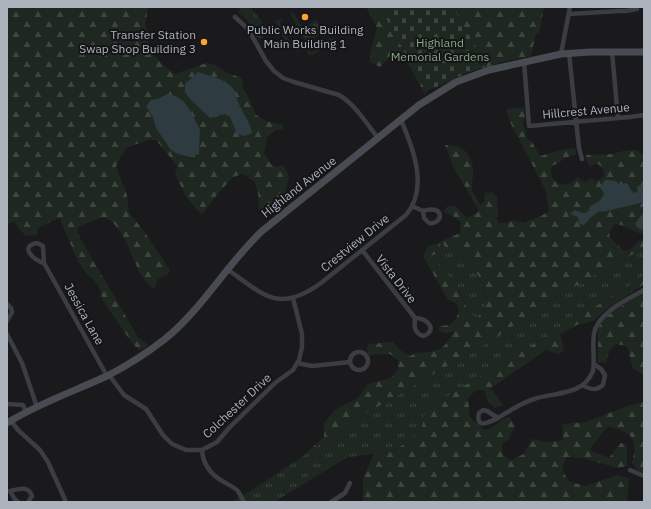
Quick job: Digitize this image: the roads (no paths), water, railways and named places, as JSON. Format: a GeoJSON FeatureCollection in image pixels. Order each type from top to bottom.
{"type":"FeatureCollection","features":[{"type":"Feature","properties":{"kind":"street"},"geometry":{"type":"LineString","coordinates":[[560,54],[570,7]]}},
{"type":"Feature","properties":{"kind":"street"},"geometry":{"type":"LineString","coordinates":[[569,14],[637,9]]}},
{"type":"Feature","properties":{"kind":"street"},"geometry":{"type":"LineString","coordinates":[[235,17],[248,29],[266,62],[274,71],[283,78],[339,95],[346,99],[354,106],[378,138]]}},
{"type":"Feature","properties":{"kind":"street"},"geometry":{"type":"LineString","coordinates":[[612,52],[618,118]]}},
{"type":"Feature","properties":{"kind":"street","name":"Highland Avenue"},"geometry":{"type":"LineString","coordinates":[[9,422],[26,412],[108,375],[142,355],[171,334],[194,311],[244,249],[262,231],[401,120],[431,97],[456,82],[485,71],[560,54],[644,52]]}},
{"type":"Feature","properties":{"kind":"street"},"geometry":{"type":"LineString","coordinates":[[569,53],[576,121],[582,159]]}},
{"type":"Feature","properties":{"kind":"street","name":"Hillcrest Avenue"},"geometry":{"type":"LineString","coordinates":[[524,61],[529,126],[644,115]]}},
{"type":"Feature","properties":{"kind":"street","name":"Crestview Drive"},"geometry":{"type":"LineString","coordinates":[[227,269],[264,295],[276,300],[293,298],[310,291],[406,215],[412,206],[417,186],[417,172],[411,144],[401,120]]}},
{"type":"Feature","properties":{"kind":"street"},"geometry":{"type":"LineString","coordinates":[[412,206],[423,211]]}},
{"type":"Feature","properties":{"kind":"street","name":"Jessica Lane"},"geometry":{"type":"LineString","coordinates":[[44,263],[38,262],[30,255],[30,246],[37,243],[43,246],[44,263],[108,375],[120,390]]}},
{"type":"Feature","properties":{"kind":"street","name":"Vista Drive"},"geometry":{"type":"LineString","coordinates":[[362,250],[415,318]]}},
{"type":"Feature","properties":{"kind":"street"},"geometry":{"type":"LineString","coordinates":[[498,418],[527,401],[542,396],[573,390],[583,385],[591,376],[594,364],[594,336],[597,322],[606,313],[644,290]]}},
{"type":"Feature","properties":{"kind":"street","name":"Colchester Drive"},"geometry":{"type":"LineString","coordinates":[[120,390],[124,395],[146,409],[163,435],[172,444],[186,450],[202,450],[217,442],[229,428],[275,383],[293,370],[302,347],[302,334],[293,298]]}},
{"type":"Feature","properties":{"kind":"street"},"geometry":{"type":"LineString","coordinates":[[7,304],[11,308],[12,312],[7,321]]}},
{"type":"Feature","properties":{"kind":"street"},"geometry":{"type":"LineString","coordinates":[[7,334],[22,363],[37,407]]}},
{"type":"Feature","properties":{"kind":"street"},"geometry":{"type":"LineString","coordinates":[[297,363],[312,366],[350,362]]}},
{"type":"Feature","properties":{"kind":"street"},"geometry":{"type":"LineString","coordinates":[[583,385],[596,389],[603,385],[605,375],[598,366],[594,364]]}},
{"type":"Feature","properties":{"kind":"street"},"geometry":{"type":"LineString","coordinates":[[7,404],[23,405],[26,412]]}},
{"type":"Feature","properties":{"kind":"street"},"geometry":{"type":"LineString","coordinates":[[9,422],[40,450],[48,462],[66,502]]}},
{"type":"Feature","properties":{"kind":"street"},"geometry":{"type":"LineString","coordinates":[[202,450],[207,468],[221,481],[238,491],[244,502]]}},
{"type":"Feature","properties":{"kind":"street"},"geometry":{"type":"LineString","coordinates":[[630,470],[644,476]]}},
{"type":"Feature","properties":{"kind":"street"},"geometry":{"type":"LineString","coordinates":[[331,502],[345,492],[350,483]]}},
{"type":"Feature","properties":{"kind":"street"},"geometry":{"type":"LineString","coordinates":[[9,490],[28,489],[32,496],[28,502]]}},
{"type":"Feature","properties":{"kind":"street"},"geometry":{"type":"LineString","coordinates":[[9,490],[18,502]]}},
{"type":"Feature","properties":{"kind":"place","name":"Public Works Building Main Building 1"},"geometry":{"type":"Point","coordinates":[305,17]}},
{"type":"Feature","properties":{"kind":"place","name":"Transfer Station Swap Shop Building 3"},"geometry":{"type":"Point","coordinates":[204,42]}},
{"type":"Feature","properties":{"kind":"park label","name":"Highland Memorial Gardens"},"geometry":{"type":"Point","coordinates":[440,50]}}]}
